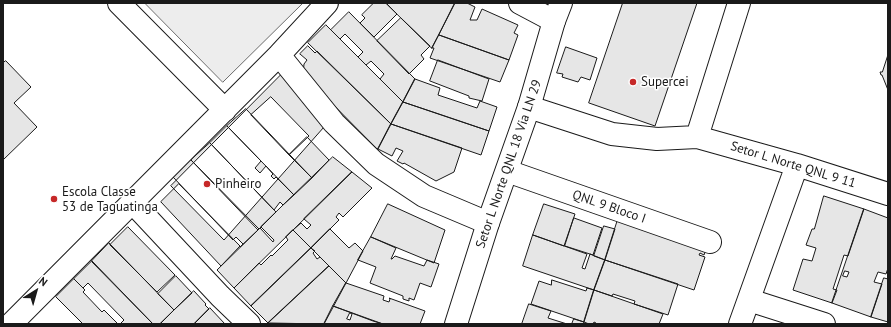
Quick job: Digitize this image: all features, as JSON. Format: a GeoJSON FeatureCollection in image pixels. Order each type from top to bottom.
{"type":"FeatureCollection","features":[{"type":"Feature","properties":{"kind":"street"},"geometry":{"type":"LineString","coordinates":[[119,3],[224,110]]}},
{"type":"Feature","properties":{"kind":"street"},"geometry":{"type":"LineString","coordinates":[[11,324],[279,55],[327,3]]}},
{"type":"Feature","properties":{"kind":"street"},"geometry":{"type":"LineString","coordinates":[[520,3],[558,12]]}},
{"type":"Feature","properties":{"kind":"street"},"geometry":{"type":"LineString","coordinates":[[697,137],[739,3]]}},
{"type":"Feature","properties":{"kind":"street","name":"Setor L Norte QNL 18 Via LN 29"},"geometry":{"type":"LineString","coordinates":[[456,324],[488,223],[529,107],[558,12]]}},
{"type":"Feature","properties":{"kind":"street"},"geometry":{"type":"LineString","coordinates":[[279,55],[334,123],[376,164],[424,196],[488,223]]}},
{"type":"Feature","properties":{"kind":"street","name":"Setor L Norte QNL 9 11"},"geometry":{"type":"LineString","coordinates":[[529,107],[612,134],[657,138],[697,137],[797,165],[888,194]]}},
{"type":"Feature","properties":{"kind":"street"},"geometry":{"type":"LineString","coordinates":[[740,324],[797,165]]}},
{"type":"Feature","properties":{"kind":"street","name":"QNL 9 Bloco I"},"geometry":{"type":"LineString","coordinates":[[507,171],[710,242]]}},
{"type":"Feature","properties":{"kind":"street"},"geometry":{"type":"LineString","coordinates":[[133,203],[220,296],[250,324]]}},
{"type":"Feature","properties":{"kind":"street"},"geometry":{"type":"LineString","coordinates":[[749,300],[824,324]]}},
{"type":"Feature","properties":{"kind":"shaded area"},"geometry":{"type":"Polygon","coordinates":[[[145,3],[303,3],[223,82],[145,3]]]}},
{"type":"Feature","properties":{"kind":"building"},"geometry":{"type":"Polygon","coordinates":[[[374,3],[386,3],[397,14],[374,37],[360,23],[365,18],[362,15],[374,3]]]}},
{"type":"Feature","properties":{"kind":"building"},"geometry":{"type":"Polygon","coordinates":[[[386,3],[455,3],[432,48],[386,3]]]}},
{"type":"Feature","properties":{"kind":"building"},"geometry":{"type":"Polygon","coordinates":[[[455,3],[467,3],[475,7],[470,20],[477,20],[482,9],[518,25],[514,33],[518,35],[509,60],[439,35],[455,3]]]}},
{"type":"Feature","properties":{"kind":"building","name":"Supercei"},"geometry":{"type":"Polygon","coordinates":[[[623,3],[697,3],[655,126],[589,103],[623,3]]]}},
{"type":"Feature","properties":{"kind":"building"},"geometry":{"type":"Polygon","coordinates":[[[349,12],[415,79],[403,102],[380,79],[384,74],[371,61],[366,65],[358,57],[363,52],[345,34],[340,39],[331,30],[349,12]]]}},
{"type":"Feature","properties":{"kind":"building"},"geometry":{"type":"Polygon","coordinates":[[[401,18],[430,46],[421,55],[424,59],[409,74],[377,41],[401,18]]]}},
{"type":"Feature","properties":{"kind":"building"},"geometry":{"type":"Polygon","coordinates":[[[326,25],[403,102],[391,124],[308,43],[326,25]]]}},
{"type":"Feature","properties":{"kind":"building"},"geometry":{"type":"Polygon","coordinates":[[[439,35],[509,60],[500,82],[430,58],[434,48],[432,48],[439,35]]]}},
{"type":"Feature","properties":{"kind":"building"},"geometry":{"type":"Polygon","coordinates":[[[308,46],[315,53],[317,51],[391,124],[378,149],[303,74],[304,64],[307,60],[300,54],[308,46]]]}},
{"type":"Feature","properties":{"kind":"building"},"geometry":{"type":"Polygon","coordinates":[[[566,47],[597,58],[590,80],[581,77],[578,82],[562,77],[563,74],[557,73],[566,47]]]}},
{"type":"Feature","properties":{"kind":"building"},"geometry":{"type":"Polygon","coordinates":[[[888,55],[888,90],[880,72],[882,72],[888,55]]]}},
{"type":"Feature","properties":{"kind":"building"},"geometry":{"type":"Polygon","coordinates":[[[438,60],[489,79],[482,101],[469,98],[469,96],[430,81],[438,60]]]}},
{"type":"Feature","properties":{"kind":"building"},"geometry":{"type":"Polygon","coordinates":[[[6,61],[31,87],[14,103],[37,127],[3,160],[3,63],[6,61]]]}},
{"type":"Feature","properties":{"kind":"building"},"geometry":{"type":"Polygon","coordinates":[[[284,72],[324,127],[224,240],[171,186],[284,72]]]}},
{"type":"Feature","properties":{"kind":"building"},"geometry":{"type":"Polygon","coordinates":[[[415,79],[440,88],[438,95],[477,108],[480,101],[497,107],[489,131],[403,102],[415,79]]]}},
{"type":"Feature","properties":{"kind":"building"},"geometry":{"type":"Polygon","coordinates":[[[271,97],[309,136],[289,155],[251,115],[271,97]]]}},
{"type":"Feature","properties":{"kind":"building"},"geometry":{"type":"Polygon","coordinates":[[[403,102],[489,131],[481,155],[391,124],[403,102]]]}},
{"type":"Feature","properties":{"kind":"building"},"geometry":{"type":"Polygon","coordinates":[[[246,109],[312,178],[294,195],[227,126],[246,109]]]}},
{"type":"Feature","properties":{"kind":"building"},"geometry":{"type":"Polygon","coordinates":[[[391,124],[462,148],[454,172],[436,181],[404,163],[403,164],[397,161],[403,151],[396,148],[392,156],[378,149],[391,124]]]}},
{"type":"Feature","properties":{"kind":"building"},"geometry":{"type":"Polygon","coordinates":[[[227,126],[261,161],[255,168],[260,173],[266,166],[273,174],[271,176],[274,179],[276,177],[294,195],[283,205],[280,202],[274,210],[210,143],[227,126]]]}},
{"type":"Feature","properties":{"kind":"building"},"geometry":{"type":"Polygon","coordinates":[[[307,137],[329,160],[312,178],[289,155],[307,137]]]}},
{"type":"Feature","properties":{"kind":"building"},"geometry":{"type":"Polygon","coordinates":[[[210,143],[276,212],[259,229],[191,160],[210,143]]]}},
{"type":"Feature","properties":{"kind":"building"},"geometry":{"type":"Polygon","coordinates":[[[333,157],[352,172],[234,288],[217,270],[260,228],[273,242],[274,240],[261,227],[333,157]]]}},
{"type":"Feature","properties":{"kind":"building"},"geometry":{"type":"Polygon","coordinates":[[[191,158],[191,160],[258,230],[240,247],[243,244],[236,237],[233,240],[173,177],[191,158]]]}},
{"type":"Feature","properties":{"kind":"building"},"geometry":{"type":"Polygon","coordinates":[[[352,172],[372,188],[343,217],[339,213],[336,217],[339,220],[311,248],[293,230],[301,223],[307,229],[311,225],[304,219],[352,172]]]}},
{"type":"Feature","properties":{"kind":"building"},"geometry":{"type":"Polygon","coordinates":[[[179,184],[240,246],[221,266],[161,202],[179,184]]]}},
{"type":"Feature","properties":{"kind":"building"},"geometry":{"type":"Polygon","coordinates":[[[824,196],[864,209],[848,256],[844,255],[833,289],[837,290],[832,303],[793,290],[803,259],[812,261],[816,248],[806,245],[812,229],[814,229],[824,196]]]}},
{"type":"Feature","properties":{"kind":"building"},"geometry":{"type":"Polygon","coordinates":[[[388,204],[445,230],[434,263],[371,237],[388,204]]]}},
{"type":"Feature","properties":{"kind":"building"},"geometry":{"type":"Polygon","coordinates":[[[544,204],[575,214],[564,246],[533,235],[544,204]]]}},
{"type":"Feature","properties":{"kind":"building"},"geometry":{"type":"Polygon","coordinates":[[[864,209],[888,218],[888,268],[886,274],[878,272],[874,282],[882,284],[871,317],[832,303],[864,209]],[[845,271],[843,276],[847,277],[849,272],[845,271]]]}},
{"type":"Feature","properties":{"kind":"building"},"geometry":{"type":"Polygon","coordinates":[[[621,210],[707,247],[704,255],[700,253],[699,255],[705,257],[694,290],[605,260],[621,210]]]}},
{"type":"Feature","properties":{"kind":"building"},"geometry":{"type":"Polygon","coordinates":[[[574,218],[602,228],[593,255],[565,246],[574,218]]]}},
{"type":"Feature","properties":{"kind":"building"},"geometry":{"type":"Polygon","coordinates":[[[604,226],[615,229],[605,260],[594,256],[604,226]]]}},
{"type":"Feature","properties":{"kind":"building"},"geometry":{"type":"Polygon","coordinates":[[[128,227],[175,275],[157,292],[110,245],[128,227]]]}},
{"type":"Feature","properties":{"kind":"building"},"geometry":{"type":"Polygon","coordinates":[[[330,229],[349,248],[355,243],[363,251],[346,283],[311,248],[330,229]]]}},
{"type":"Feature","properties":{"kind":"building"},"geometry":{"type":"Polygon","coordinates":[[[293,230],[311,248],[251,306],[234,288],[259,263],[261,265],[271,255],[272,256],[288,240],[286,237],[293,230]]]}},
{"type":"Feature","properties":{"kind":"building"},"geometry":{"type":"Polygon","coordinates":[[[533,235],[587,254],[582,268],[585,269],[590,254],[605,260],[594,290],[523,266],[533,235]]]}},
{"type":"Feature","properties":{"kind":"building"},"geometry":{"type":"Polygon","coordinates":[[[371,237],[396,248],[391,259],[395,256],[424,266],[427,260],[439,264],[431,287],[420,283],[414,300],[409,298],[409,301],[403,299],[403,296],[370,283],[376,267],[358,260],[371,237]]]}},
{"type":"Feature","properties":{"kind":"building"},"geometry":{"type":"Polygon","coordinates":[[[109,243],[174,310],[160,324],[153,324],[92,261],[109,243]]]}},
{"type":"Feature","properties":{"kind":"building"},"geometry":{"type":"Polygon","coordinates":[[[311,248],[315,251],[313,253],[317,259],[320,257],[329,266],[268,323],[251,306],[311,248]]]}},
{"type":"Feature","properties":{"kind":"building"},"geometry":{"type":"Polygon","coordinates":[[[605,260],[678,284],[668,315],[634,304],[635,301],[594,290],[605,260]]]}},
{"type":"Feature","properties":{"kind":"building"},"geometry":{"type":"Polygon","coordinates":[[[92,261],[153,324],[120,324],[124,320],[88,283],[83,288],[74,279],[92,261]]]}},
{"type":"Feature","properties":{"kind":"building"},"geometry":{"type":"Polygon","coordinates":[[[329,266],[346,283],[324,324],[268,323],[329,266]]]}},
{"type":"Feature","properties":{"kind":"building"},"geometry":{"type":"Polygon","coordinates":[[[176,276],[192,293],[174,310],[158,294],[176,276]]]}},
{"type":"Feature","properties":{"kind":"building"},"geometry":{"type":"Polygon","coordinates":[[[884,278],[888,279],[888,322],[871,317],[884,278]]]}},
{"type":"Feature","properties":{"kind":"building"},"geometry":{"type":"Polygon","coordinates":[[[74,279],[85,290],[83,292],[102,312],[104,310],[118,324],[83,324],[56,297],[74,279]]]}},
{"type":"Feature","properties":{"kind":"building"},"geometry":{"type":"Polygon","coordinates":[[[552,280],[586,291],[587,288],[594,290],[584,322],[531,304],[539,281],[551,285],[552,280]]]}},
{"type":"Feature","properties":{"kind":"building"},"geometry":{"type":"Polygon","coordinates":[[[346,283],[384,296],[383,300],[389,302],[389,298],[425,311],[420,324],[383,324],[333,306],[346,283]]]}},
{"type":"Feature","properties":{"kind":"building"},"geometry":{"type":"Polygon","coordinates":[[[594,290],[663,314],[659,324],[596,324],[594,322],[593,324],[589,324],[584,322],[594,290]]]}},
{"type":"Feature","properties":{"kind":"building"},"geometry":{"type":"Polygon","coordinates":[[[194,291],[209,309],[194,324],[160,324],[194,291]]]}},
{"type":"Feature","properties":{"kind":"building"},"geometry":{"type":"Polygon","coordinates":[[[529,304],[551,311],[548,318],[567,324],[522,324],[529,304]]]}},
{"type":"Feature","properties":{"kind":"building"},"geometry":{"type":"Polygon","coordinates":[[[333,306],[383,324],[324,324],[333,306]],[[350,313],[347,319],[350,320],[352,314],[350,313]]]}},
{"type":"Feature","properties":{"kind":"building"},"geometry":{"type":"Polygon","coordinates":[[[210,308],[225,324],[194,324],[210,308]]]}},
{"type":"Feature","properties":{"kind":"building"},"geometry":{"type":"Polygon","coordinates":[[[574,319],[584,322],[583,324],[572,324],[574,319]]]}},
{"type":"Feature","properties":{"kind":"place","name":"Supercei"},"geometry":{"type":"Point","coordinates":[633,82]}},
{"type":"Feature","properties":{"kind":"place","name":"Pinheiro"},"geometry":{"type":"Point","coordinates":[207,184]}},
{"type":"Feature","properties":{"kind":"place","name":"Escola Classe 53 de Taguatinga"},"geometry":{"type":"Point","coordinates":[54,199]}}]}
